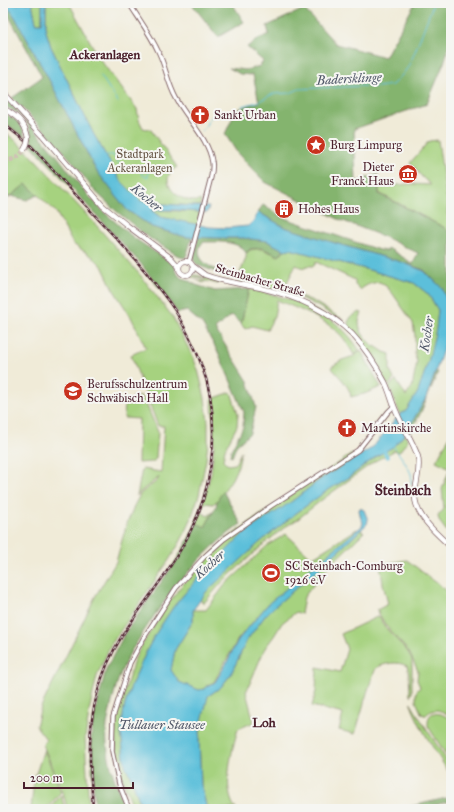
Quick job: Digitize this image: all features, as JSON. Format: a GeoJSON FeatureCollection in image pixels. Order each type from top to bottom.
{"type":"FeatureCollection","features":[{"type":"Feature","properties":{"kind":"main road","name":"Steinbacher Straße"},"geometry":{"type":"LineString","coordinates":[[3,92],[103,206],[171,258],[179,267]]}},
{"type":"Feature","properties":{"kind":"main road"},"geometry":{"type":"LineString","coordinates":[[3,108],[17,117],[23,124],[28,138],[24,150]]}},
{"type":"Feature","properties":{"kind":"main road","name":"Steinbacher Straße"},"geometry":{"type":"LineString","coordinates":[[171,258],[189,263],[204,274],[217,279],[275,292],[308,304],[335,319],[352,334],[365,349],[384,382],[417,456],[419,470],[415,496],[419,511],[423,518],[438,535],[451,547]]}},
{"type":"Feature","properties":{"kind":"main road"},"geometry":{"type":"LineString","coordinates":[[189,263],[193,270],[187,275],[183,274],[179,267],[181,264],[189,263]]}},
{"type":"Feature","properties":{"kind":"main road","name":"Steinbacher Straße"},"geometry":{"type":"LineString","coordinates":[[191,273],[204,274]]}},
{"type":"Feature","properties":{"kind":"street"},"geometry":{"type":"LineString","coordinates":[[129,3],[155,44],[176,99],[204,141],[209,152],[212,166],[211,177],[189,263]]}},
{"type":"Feature","properties":{"kind":"street"},"geometry":{"type":"LineString","coordinates":[[130,809],[119,784],[112,751],[114,717],[130,663],[143,639],[176,588],[205,556],[224,539],[266,509],[358,450],[394,406]]}},
{"type":"Feature","properties":{"kind":"green space"},"geometry":{"type":"Polygon","coordinates":[[[3,3],[5,3],[15,17],[96,170],[127,210],[152,227],[186,237],[192,237],[185,258],[180,257],[148,237],[115,210],[93,189],[73,162],[50,136],[12,98],[42,77],[3,3]]]}},
{"type":"Feature","properties":{"kind":"green space"},"geometry":{"type":"Polygon","coordinates":[[[32,3],[42,3],[42,23],[36,23],[32,3]]]}},
{"type":"Feature","properties":{"kind":"green space","name":"Stadtpark Ackeranlagen"},"geometry":{"type":"Polygon","coordinates":[[[46,3],[69,3],[99,58],[137,109],[139,120],[143,128],[151,130],[177,167],[170,173],[168,179],[169,186],[179,196],[194,201],[201,200],[200,206],[141,201],[120,180],[93,133],[51,47],[46,31],[46,3]]]}},
{"type":"Feature","properties":{"kind":"green space"},"geometry":{"type":"Polygon","coordinates":[[[191,3],[232,3],[244,22],[218,37],[191,3]]]}},
{"type":"Feature","properties":{"kind":"green space"},"geometry":{"type":"Polygon","coordinates":[[[415,3],[451,3],[451,40],[444,63],[427,104],[354,129],[356,182],[378,174],[379,194],[445,228],[451,235],[450,309],[442,288],[424,270],[284,227],[258,212],[263,205],[284,218],[379,250],[387,251],[388,248],[409,261],[409,263],[413,264],[418,253],[382,236],[338,219],[265,182],[238,154],[225,134],[236,110],[259,102],[253,75],[240,74],[229,68],[246,70],[260,66],[263,61],[247,47],[269,34],[267,26],[304,9],[336,44],[385,57],[415,3]]]}},
{"type":"Feature","properties":{"kind":"green space"},"geometry":{"type":"Polygon","coordinates":[[[3,97],[26,119],[86,193],[106,214],[134,238],[176,266],[175,271],[181,278],[215,291],[249,289],[241,324],[232,315],[215,329],[248,381],[256,407],[250,433],[236,446],[232,457],[230,456],[231,450],[243,427],[244,412],[218,352],[202,324],[187,311],[178,313],[141,264],[31,145],[28,124],[16,112],[3,105],[3,97]]]}},
{"type":"Feature","properties":{"kind":"green space"},"geometry":{"type":"Polygon","coordinates":[[[3,112],[14,119],[23,128],[24,137],[6,124],[3,112]]]}},
{"type":"Feature","properties":{"kind":"green space"},"geometry":{"type":"Polygon","coordinates":[[[3,131],[34,158],[97,226],[141,276],[172,316],[193,357],[205,398],[208,422],[206,460],[199,495],[188,527],[169,560],[110,646],[97,676],[85,738],[89,809],[67,809],[63,792],[43,745],[46,739],[36,726],[41,707],[96,595],[116,562],[126,526],[135,504],[141,493],[157,481],[159,477],[137,496],[142,469],[161,472],[164,426],[158,426],[131,355],[146,348],[131,317],[113,289],[102,266],[93,257],[73,244],[56,212],[26,184],[11,196],[3,198],[3,131]]]}},
{"type":"Feature","properties":{"kind":"green space"},"geometry":{"type":"Polygon","coordinates":[[[438,140],[448,201],[447,214],[451,224],[451,235],[445,228],[379,193],[379,187],[408,184],[431,185],[410,163],[429,141],[438,140]]]}},
{"type":"Feature","properties":{"kind":"green space"},"geometry":{"type":"Polygon","coordinates":[[[26,184],[38,195],[27,200],[11,196],[26,184]]]}},
{"type":"Feature","properties":{"kind":"green space"},"geometry":{"type":"Polygon","coordinates":[[[11,196],[3,201],[3,198],[11,196]]]}},
{"type":"Feature","properties":{"kind":"green space"},"geometry":{"type":"Polygon","coordinates":[[[151,210],[203,212],[199,226],[160,217],[151,210]]]}},
{"type":"Feature","properties":{"kind":"green space"},"geometry":{"type":"Polygon","coordinates":[[[198,237],[243,238],[267,241],[284,250],[279,256],[262,248],[250,249],[246,253],[243,249],[233,244],[204,242],[199,252],[203,261],[213,268],[236,278],[235,279],[197,265],[193,259],[198,237]]]}},
{"type":"Feature","properties":{"kind":"green space"},"geometry":{"type":"Polygon","coordinates":[[[262,249],[279,256],[284,250],[290,249],[414,283],[428,294],[438,310],[436,329],[429,359],[418,392],[406,411],[400,414],[389,387],[396,380],[406,396],[412,387],[417,362],[415,356],[415,336],[413,323],[387,287],[380,282],[365,286],[360,290],[355,285],[355,280],[316,262],[314,266],[307,266],[303,268],[296,265],[284,288],[279,286],[278,288],[313,301],[343,319],[338,319],[319,307],[294,295],[237,281],[246,258],[246,254],[250,250],[262,249]]]}},
{"type":"Feature","properties":{"kind":"green space"},"geometry":{"type":"Polygon","coordinates":[[[191,275],[196,275],[219,281],[219,283],[206,281],[203,283],[195,279],[204,281],[205,278],[193,278],[191,275]]]}},
{"type":"Feature","properties":{"kind":"green space"},"geometry":{"type":"Polygon","coordinates":[[[249,289],[281,297],[311,308],[338,325],[350,337],[360,351],[354,355],[344,339],[323,321],[277,300],[274,317],[267,330],[252,326],[245,329],[241,324],[249,289]]]}},
{"type":"Feature","properties":{"kind":"green space"},"geometry":{"type":"Polygon","coordinates":[[[359,312],[362,313],[359,326],[364,336],[374,347],[375,346],[390,354],[390,371],[394,379],[388,386],[358,338],[349,328],[348,322],[351,317],[359,312]]]}},
{"type":"Feature","properties":{"kind":"green space"},"geometry":{"type":"Polygon","coordinates":[[[361,351],[381,387],[364,394],[351,397],[346,385],[331,367],[361,351]]]}},
{"type":"Feature","properties":{"kind":"green space"},"geometry":{"type":"Polygon","coordinates":[[[436,371],[438,372],[421,412],[410,433],[408,429],[426,398],[436,371]]]}},
{"type":"Feature","properties":{"kind":"green space"},"geometry":{"type":"Polygon","coordinates":[[[231,392],[238,414],[237,426],[225,449],[223,460],[228,465],[235,464],[241,452],[238,466],[232,479],[217,501],[213,504],[204,503],[201,512],[208,516],[213,512],[205,527],[196,523],[211,474],[214,446],[212,399],[231,392]]]}},
{"type":"Feature","properties":{"kind":"green space"},"geometry":{"type":"Polygon","coordinates":[[[133,397],[142,397],[142,399],[146,400],[158,432],[156,458],[153,462],[138,463],[139,419],[124,418],[125,401],[133,401],[133,397]]]}},
{"type":"Feature","properties":{"kind":"green space"},"geometry":{"type":"Polygon","coordinates":[[[405,434],[407,442],[398,453],[395,450],[375,461],[298,519],[285,527],[223,581],[204,603],[200,600],[220,578],[259,543],[325,492],[348,478],[377,456],[393,447],[405,434]]]}},
{"type":"Feature","properties":{"kind":"green space"},"geometry":{"type":"Polygon","coordinates":[[[451,434],[451,537],[439,521],[438,516],[444,509],[442,489],[450,468],[436,461],[451,434]]]}},
{"type":"Feature","properties":{"kind":"green space"},"geometry":{"type":"Polygon","coordinates":[[[352,454],[356,458],[322,478],[219,558],[198,578],[174,606],[158,630],[131,686],[124,708],[121,733],[125,765],[142,809],[134,809],[119,766],[115,728],[134,660],[142,645],[167,605],[182,585],[225,540],[352,454]]]}},
{"type":"Feature","properties":{"kind":"green space"},"geometry":{"type":"Polygon","coordinates":[[[223,491],[241,524],[226,535],[187,573],[164,601],[130,654],[116,687],[107,724],[107,746],[114,778],[126,809],[108,809],[107,806],[95,806],[91,739],[93,721],[106,669],[125,633],[174,564],[196,523],[205,527],[223,491]]]}},
{"type":"Feature","properties":{"kind":"green space"},"geometry":{"type":"Polygon","coordinates":[[[357,529],[358,530],[269,603],[238,639],[214,682],[207,686],[211,694],[221,687],[231,674],[247,640],[265,616],[361,530],[364,532],[324,571],[304,597],[301,614],[296,612],[282,623],[265,648],[246,692],[254,722],[238,729],[229,770],[229,791],[236,809],[207,809],[201,785],[199,739],[204,689],[199,690],[178,682],[171,670],[175,650],[193,621],[193,610],[206,610],[225,585],[268,545],[286,534],[311,557],[315,556],[357,529]]]}},
{"type":"Feature","properties":{"kind":"green space"},"geometry":{"type":"Polygon","coordinates":[[[407,560],[451,594],[451,716],[438,710],[431,711],[425,716],[424,714],[422,715],[416,701],[416,692],[420,687],[417,680],[418,671],[409,652],[386,626],[377,610],[388,604],[380,564],[407,560]]]}},
{"type":"Feature","properties":{"kind":"green space"},"geometry":{"type":"Polygon","coordinates":[[[379,616],[385,627],[408,652],[412,660],[412,693],[410,696],[409,673],[407,666],[392,663],[376,668],[367,692],[355,734],[339,730],[343,714],[312,706],[316,691],[317,667],[340,672],[347,649],[341,634],[379,616]]]}},
{"type":"Feature","properties":{"kind":"green space"},"geometry":{"type":"Polygon","coordinates":[[[410,702],[451,767],[451,776],[423,731],[410,702]]]}},
{"type":"Feature","properties":{"kind":"green space"},"geometry":{"type":"Polygon","coordinates":[[[433,713],[441,714],[451,719],[451,763],[428,726],[430,715],[433,713]]]}},
{"type":"Feature","properties":{"kind":"green space"},"geometry":{"type":"Polygon","coordinates":[[[44,749],[61,792],[46,809],[31,809],[34,780],[44,749]]]}},
{"type":"Feature","properties":{"kind":"green space"},"geometry":{"type":"Polygon","coordinates":[[[61,795],[65,809],[49,809],[61,795]]]}},
{"type":"Feature","properties":{"kind":"green space"},"geometry":{"type":"Polygon","coordinates":[[[451,797],[451,801],[417,809],[399,809],[451,797]]]}},
{"type":"Feature","properties":{"kind":"water","name":"Tullauer Stausee"},"geometry":{"type":"Polygon","coordinates":[[[5,3],[16,3],[17,5],[18,3],[32,3],[36,23],[42,23],[42,3],[46,3],[46,31],[51,47],[93,133],[120,180],[141,201],[209,207],[207,213],[177,210],[151,210],[160,217],[209,227],[227,228],[248,226],[254,221],[258,212],[284,227],[401,262],[424,271],[442,288],[450,309],[444,347],[433,379],[426,398],[405,434],[393,447],[377,456],[348,478],[325,492],[259,543],[206,592],[193,610],[193,621],[175,650],[171,670],[179,682],[199,690],[204,689],[215,682],[238,640],[269,603],[362,526],[363,522],[359,510],[360,508],[364,510],[368,520],[367,524],[265,616],[247,640],[231,674],[221,687],[208,696],[199,739],[201,785],[207,809],[142,809],[125,765],[121,733],[124,708],[131,686],[148,648],[174,606],[198,578],[244,533],[291,502],[322,478],[372,448],[400,414],[406,411],[418,392],[429,359],[436,329],[438,310],[428,294],[414,283],[290,249],[284,250],[267,241],[243,238],[186,237],[152,227],[127,210],[96,170],[15,17],[5,3]]]}},
{"type":"Feature","properties":{"kind":"waterway","name":"Badersklinge"},"geometry":{"type":"LineString","coordinates":[[242,106],[257,102],[273,94],[290,93],[299,89],[362,86],[378,87],[392,85],[408,67],[433,3]]}},
{"type":"Feature","properties":{"kind":"waterway"},"geometry":{"type":"LineString","coordinates":[[101,76],[118,102]]}},
{"type":"Feature","properties":{"kind":"waterway","name":"Badersklinge"},"geometry":{"type":"LineString","coordinates":[[202,131],[210,118],[215,114]]}},
{"type":"Feature","properties":{"kind":"waterway"},"geometry":{"type":"LineString","coordinates":[[104,155],[113,155],[122,166],[127,169],[135,170]]}},
{"type":"Feature","properties":{"kind":"waterway"},"geometry":{"type":"LineString","coordinates":[[138,169],[140,169],[145,177],[148,177],[148,168],[169,168]]}},
{"type":"Feature","properties":{"kind":"waterway"},"geometry":{"type":"LineString","coordinates":[[393,446],[409,470],[411,475],[411,484]]}},
{"type":"Feature","properties":{"kind":"waterway"},"geometry":{"type":"LineString","coordinates":[[383,448],[387,457]]}},
{"type":"Feature","properties":{"kind":"tunnel"},"geometry":{"type":"LineString","coordinates":[[3,161],[15,158],[24,150]]}},
{"type":"Feature","properties":{"kind":"railway"},"geometry":{"type":"LineString","coordinates":[[3,123],[34,149],[132,255],[172,306],[196,351],[207,384],[211,404],[213,426],[210,470],[206,491],[199,511],[176,558],[114,649],[97,693],[91,723],[90,739],[90,768],[93,809]]}},
{"type":"Feature","properties":{"kind":"place","name":"Sankt Urban"},"geometry":{"type":"Point","coordinates":[200,115]}},
{"type":"Feature","properties":{"kind":"place","name":"Burg Limpurg"},"geometry":{"type":"Point","coordinates":[316,145]}},
{"type":"Feature","properties":{"kind":"place","name":"Dieter Franck Haus"},"geometry":{"type":"Point","coordinates":[408,174]}},
{"type":"Feature","properties":{"kind":"place","name":"Hohes Haus"},"geometry":{"type":"Point","coordinates":[284,209]}},
{"type":"Feature","properties":{"kind":"place","name":"Berufsschulzentrum Schwäbisch Hall"},"geometry":{"type":"Point","coordinates":[73,391]}},
{"type":"Feature","properties":{"kind":"place","name":"Martinskirche"},"geometry":{"type":"Point","coordinates":[347,428]}},
{"type":"Feature","properties":{"kind":"place","name":"SC Steinbach-Comburg 1926 e.V"},"geometry":{"type":"Point","coordinates":[271,573]}},
{"type":"Feature","properties":{"kind":"district","name":"Ackeranlagen"},"geometry":{"type":"Point","coordinates":[105,54]}},
{"type":"Feature","properties":{"kind":"district","name":"Steinbach"},"geometry":{"type":"Point","coordinates":[403,490]}},
{"type":"Feature","properties":{"kind":"district","name":"Loh"},"geometry":{"type":"Point","coordinates":[264,722]}},
{"type":"Feature","properties":{"kind":"water label","name":"Kocher"},"geometry":{"type":"Point","coordinates":[147,197]}},
{"type":"Feature","properties":{"kind":"water label","name":"Kocher"},"geometry":{"type":"Point","coordinates":[426,334]}},
{"type":"Feature","properties":{"kind":"water label","name":"Kocher"},"geometry":{"type":"Point","coordinates":[209,564]}}]}
